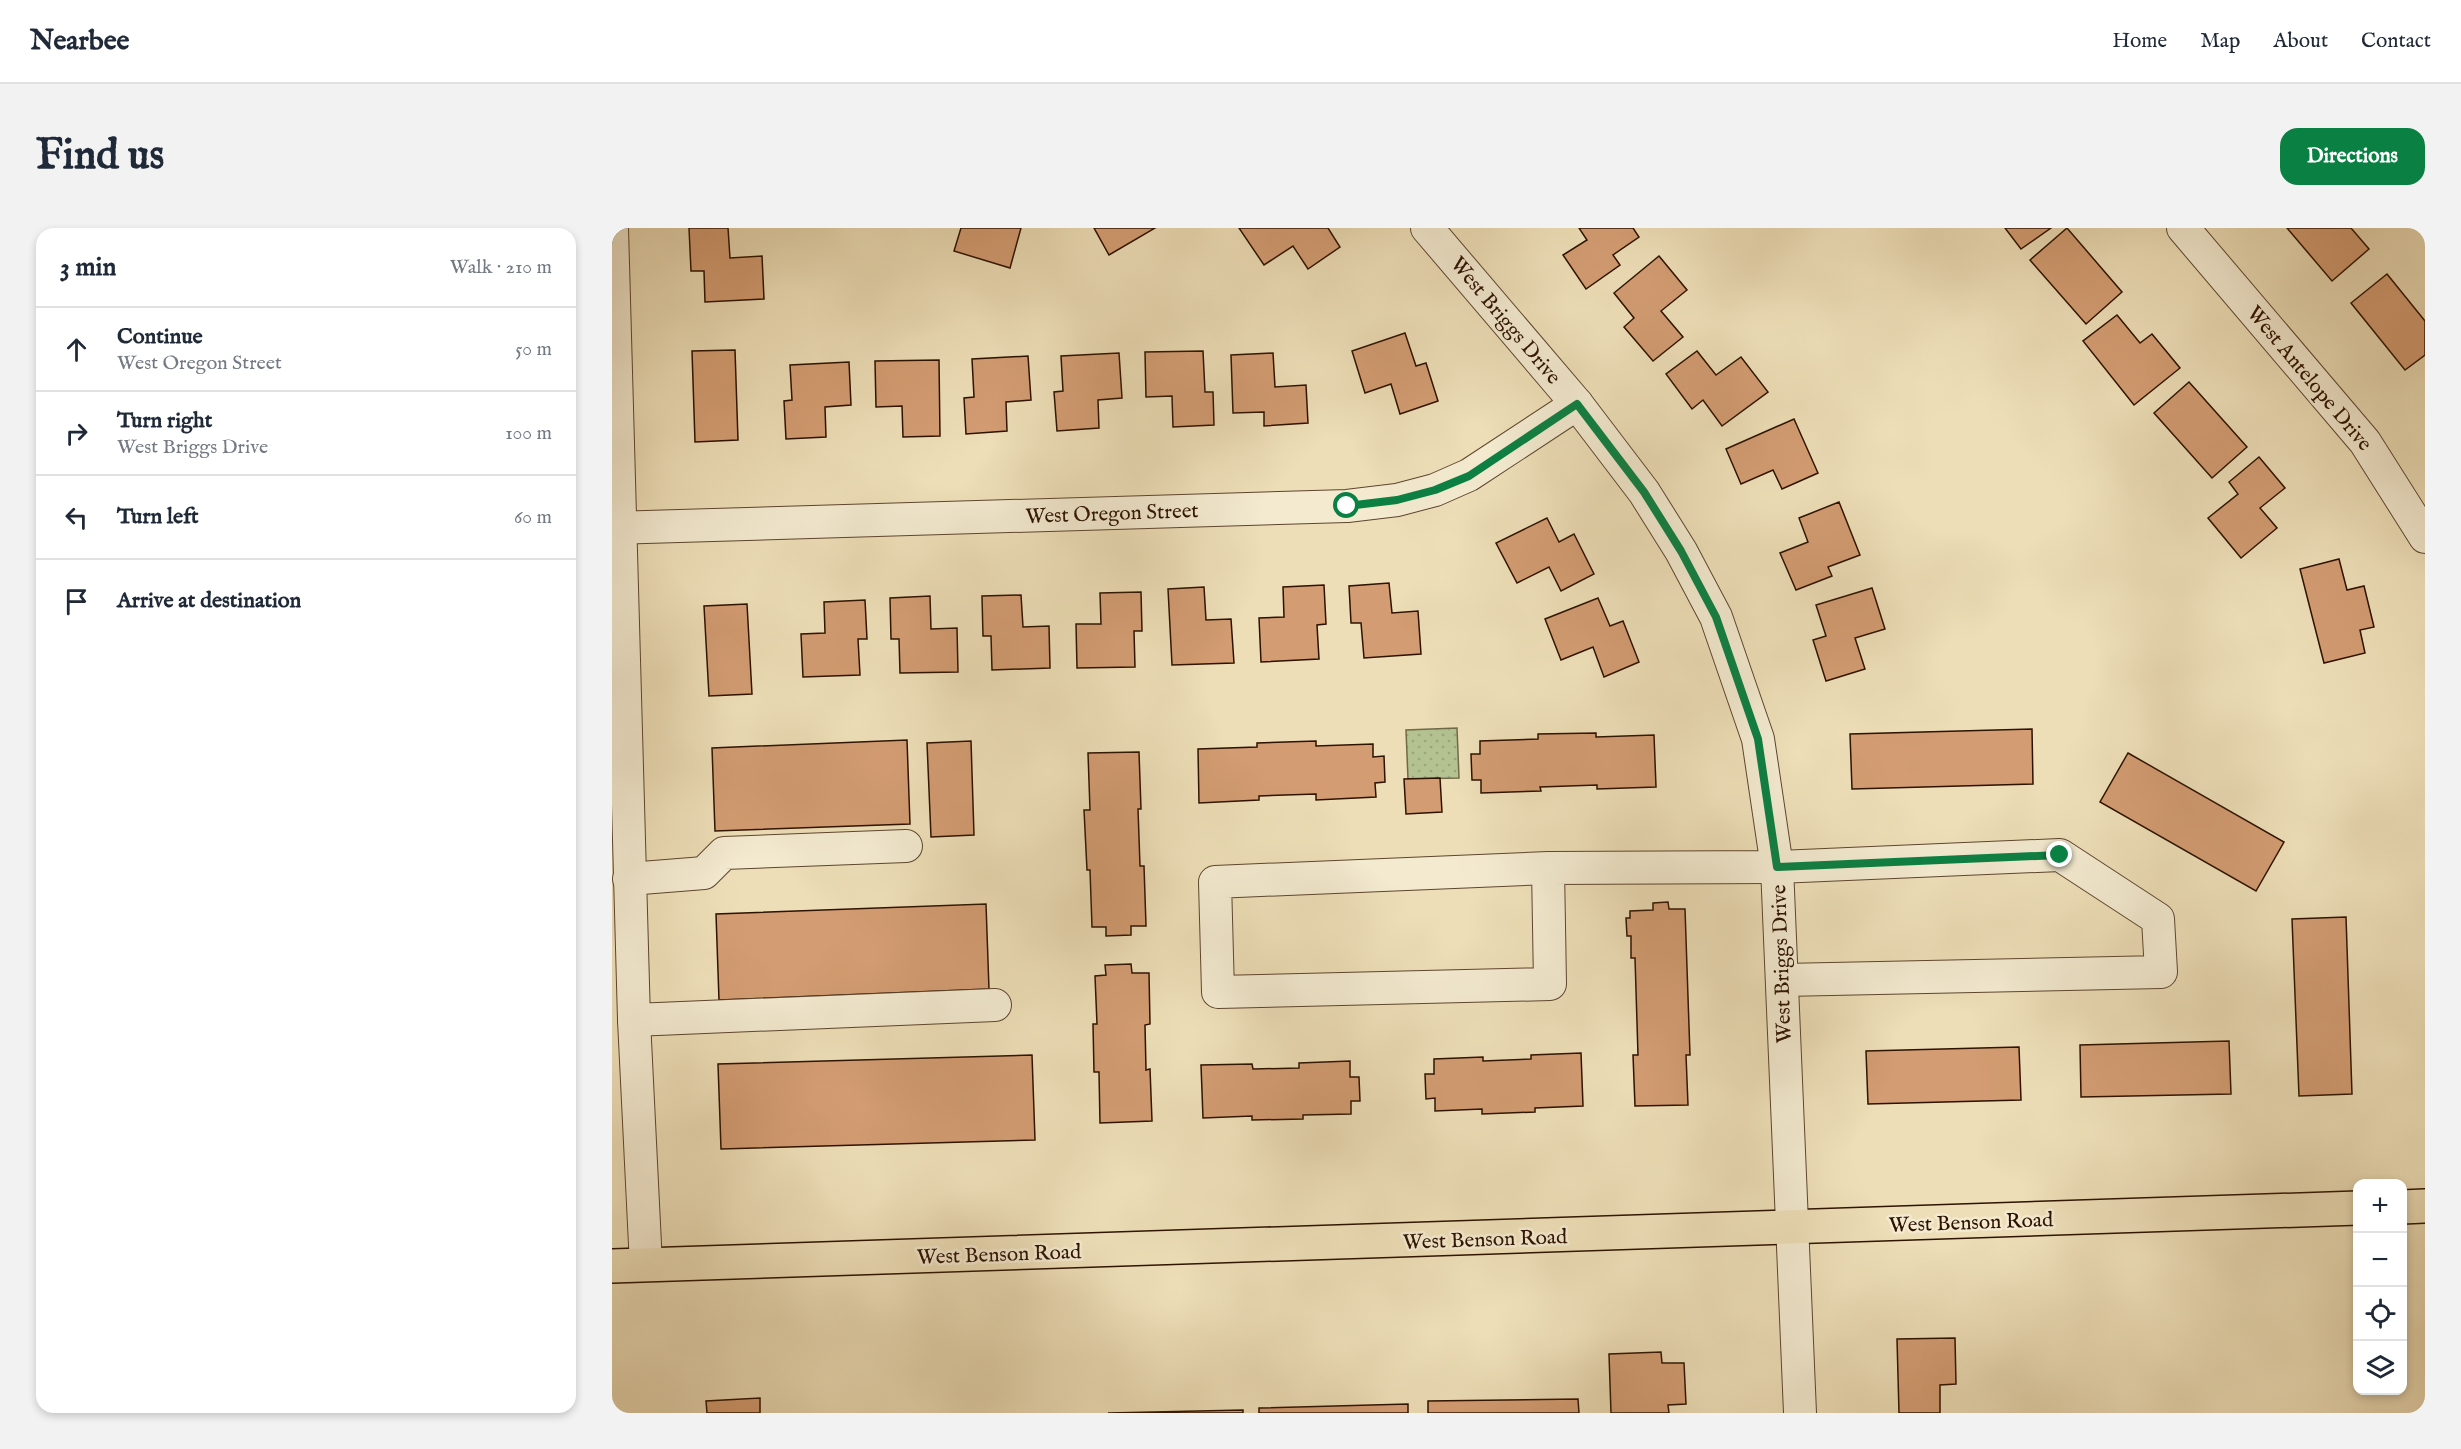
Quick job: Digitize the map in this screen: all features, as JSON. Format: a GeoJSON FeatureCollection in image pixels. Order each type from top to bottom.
{"type":"FeatureCollection","features":[{"type":"Feature","properties":{"kind":"main road"},"geometry":{"type":"LineString","coordinates":[[2407,1207],[2425,1206]]}},
{"type":"Feature","properties":{"kind":"main road","name":"West Benson Road"},"geometry":{"type":"LineString","coordinates":[[612,1266],[1791,1229],[2353,1208]]}},
{"type":"Feature","properties":{"kind":"street"},"geometry":{"type":"LineString","coordinates":[[612,228],[616,528],[634,1020],[646,1265]]}},
{"type":"Feature","properties":{"kind":"street","name":"West Briggs Drive"},"geometry":{"type":"LineString","coordinates":[[1428,228],[1577,404],[1644,492],[1681,551],[1716,617],[1758,739],[1777,867],[1800,1413]]}},
{"type":"Feature","properties":{"kind":"street","name":"West Antelope Drive"},"geometry":{"type":"LineString","coordinates":[[2184,228],[2365,442],[2424,533]]}},
{"type":"Feature","properties":{"kind":"street","name":"West Oregon Street"},"geometry":{"type":"LineString","coordinates":[[616,528],[1335,506],[1397,500],[1435,490],[1469,476],[1577,404]]}},
{"type":"Feature","properties":{"kind":"street"},"geometry":{"type":"LineString","coordinates":[[629,879],[705,873],[724,853],[906,846]]}},
{"type":"Feature","properties":{"kind":"street"},"geometry":{"type":"LineString","coordinates":[[1548,868],[1550,984],[1218,992],[1215,882],[1548,868],[1777,867],[2060,855],[2158,919],[2161,972],[1782,980]]}},
{"type":"Feature","properties":{"kind":"street"},"geometry":{"type":"LineString","coordinates":[[634,1020],[995,1005]]}},
{"type":"Feature","properties":{"kind":"green space"},"geometry":{"type":"Polygon","coordinates":[[[1457,728],[1459,778],[1408,779],[1406,730],[1457,728]]]}},
{"type":"Feature","properties":{"kind":"building"},"geometry":{"type":"Polygon","coordinates":[[[689,228],[728,228],[730,258],[762,256],[764,299],[705,302],[704,271],[691,271],[689,228]]]}},
{"type":"Feature","properties":{"kind":"building"},"geometry":{"type":"Polygon","coordinates":[[[961,228],[1021,228],[1010,268],[954,251],[961,228]]]}},
{"type":"Feature","properties":{"kind":"building"},"geometry":{"type":"Polygon","coordinates":[[[1094,228],[1155,228],[1109,255],[1094,228]]]}},
{"type":"Feature","properties":{"kind":"building"},"geometry":{"type":"Polygon","coordinates":[[[1239,228],[1328,228],[1340,247],[1308,269],[1293,246],[1264,265],[1239,228]]]}},
{"type":"Feature","properties":{"kind":"building"},"geometry":{"type":"Polygon","coordinates":[[[1579,228],[1633,228],[1639,237],[1613,255],[1620,265],[1586,289],[1563,255],[1587,240],[1579,228]]]}},
{"type":"Feature","properties":{"kind":"building"},"geometry":{"type":"Polygon","coordinates":[[[2005,228],[2051,228],[2021,249],[2005,228]]]}},
{"type":"Feature","properties":{"kind":"building"},"geometry":{"type":"Polygon","coordinates":[[[2067,228],[2122,292],[2086,324],[2030,260],[2067,228]]]}},
{"type":"Feature","properties":{"kind":"building"},"geometry":{"type":"Polygon","coordinates":[[[2287,228],[2351,228],[2369,249],[2332,281],[2287,228]]]}},
{"type":"Feature","properties":{"kind":"building"},"geometry":{"type":"Polygon","coordinates":[[[1659,256],[1687,290],[1661,311],[1683,337],[1653,361],[1624,327],[1634,318],[1614,293],[1659,256]]]}},
{"type":"Feature","properties":{"kind":"building"},"geometry":{"type":"Polygon","coordinates":[[[2387,274],[2425,321],[2425,355],[2405,370],[2351,303],[2387,274]]]}},
{"type":"Feature","properties":{"kind":"building"},"geometry":{"type":"Polygon","coordinates":[[[2117,315],[2140,343],[2152,334],[2180,368],[2134,405],[2083,341],[2117,315]]]}},
{"type":"Feature","properties":{"kind":"building"},"geometry":{"type":"Polygon","coordinates":[[[1405,333],[1416,366],[1426,363],[1438,401],[1400,414],[1391,384],[1365,393],[1352,351],[1405,333]]]}},
{"type":"Feature","properties":{"kind":"building"},"geometry":{"type":"Polygon","coordinates":[[[735,350],[738,440],[695,442],[692,351],[735,350]]]}},
{"type":"Feature","properties":{"kind":"building"},"geometry":{"type":"Polygon","coordinates":[[[1203,351],[1205,392],[1213,392],[1214,425],[1173,427],[1172,396],[1146,397],[1145,352],[1203,351]]]}},
{"type":"Feature","properties":{"kind":"building"},"geometry":{"type":"Polygon","coordinates":[[[1697,351],[1716,375],[1741,357],[1768,392],[1722,426],[1703,400],[1692,409],[1666,374],[1697,351]]]}},
{"type":"Feature","properties":{"kind":"building"},"geometry":{"type":"Polygon","coordinates":[[[1119,353],[1122,398],[1098,400],[1099,428],[1057,431],[1054,392],[1063,391],[1061,356],[1119,353]]]}},
{"type":"Feature","properties":{"kind":"building"},"geometry":{"type":"Polygon","coordinates":[[[1273,353],[1275,387],[1306,385],[1308,423],[1264,426],[1264,412],[1233,413],[1231,355],[1273,353]]]}},
{"type":"Feature","properties":{"kind":"building"},"geometry":{"type":"Polygon","coordinates":[[[1028,356],[1031,400],[1006,402],[1007,431],[966,434],[964,398],[974,397],[972,359],[1028,356]]]}},
{"type":"Feature","properties":{"kind":"building"},"geometry":{"type":"Polygon","coordinates":[[[939,360],[940,436],[903,437],[902,406],[876,407],[875,361],[939,360]]]}},
{"type":"Feature","properties":{"kind":"building"},"geometry":{"type":"Polygon","coordinates":[[[849,362],[851,405],[825,407],[826,437],[786,439],[784,401],[792,400],[790,365],[849,362]]]}},
{"type":"Feature","properties":{"kind":"building"},"geometry":{"type":"Polygon","coordinates":[[[2189,382],[2247,447],[2212,478],[2154,413],[2189,382]]]}},
{"type":"Feature","properties":{"kind":"building"},"geometry":{"type":"Polygon","coordinates":[[[1794,419],[1818,473],[1782,489],[1773,470],[1741,484],[1726,449],[1794,419]]]}},
{"type":"Feature","properties":{"kind":"building"},"geometry":{"type":"Polygon","coordinates":[[[2259,457],[2285,488],[2260,508],[2277,528],[2241,558],[2208,518],[2238,494],[2229,482],[2259,457]]]}},
{"type":"Feature","properties":{"kind":"building"},"geometry":{"type":"Polygon","coordinates":[[[1839,502],[1860,555],[1828,567],[1832,576],[1796,590],[1780,553],[1808,542],[1799,518],[1839,502]]]}},
{"type":"Feature","properties":{"kind":"building"},"geometry":{"type":"Polygon","coordinates":[[[1547,518],[1559,542],[1574,534],[1594,574],[1561,591],[1549,567],[1517,583],[1496,543],[1547,518]]]}},
{"type":"Feature","properties":{"kind":"building"},"geometry":{"type":"Polygon","coordinates":[[[2339,559],[2347,590],[2364,586],[2374,627],[2360,630],[2365,653],[2324,663],[2300,569],[2339,559]]]}},
{"type":"Feature","properties":{"kind":"building"},"geometry":{"type":"Polygon","coordinates":[[[1389,583],[1392,613],[1418,611],[1421,654],[1364,658],[1361,623],[1351,623],[1349,586],[1389,583]]]}},
{"type":"Feature","properties":{"kind":"building"},"geometry":{"type":"Polygon","coordinates":[[[1324,585],[1326,624],[1317,625],[1319,659],[1261,662],[1259,618],[1284,617],[1283,587],[1324,585]]]}},
{"type":"Feature","properties":{"kind":"building"},"geometry":{"type":"Polygon","coordinates":[[[1204,587],[1206,620],[1231,619],[1234,663],[1172,665],[1168,589],[1204,587]]]}},
{"type":"Feature","properties":{"kind":"building"},"geometry":{"type":"Polygon","coordinates":[[[1872,588],[1885,629],[1855,638],[1865,669],[1826,681],[1813,640],[1826,636],[1816,605],[1872,588]]]}},
{"type":"Feature","properties":{"kind":"building"},"geometry":{"type":"Polygon","coordinates":[[[1141,592],[1142,631],[1134,631],[1135,667],[1077,668],[1076,624],[1101,624],[1100,593],[1141,592]]]}},
{"type":"Feature","properties":{"kind":"building"},"geometry":{"type":"Polygon","coordinates":[[[1021,595],[1023,627],[1049,626],[1050,668],[992,670],[991,636],[983,636],[982,596],[1021,595]]]}},
{"type":"Feature","properties":{"kind":"building"},"geometry":{"type":"Polygon","coordinates":[[[930,596],[931,629],[957,628],[958,672],[900,673],[899,639],[891,639],[890,598],[930,596]]]}},
{"type":"Feature","properties":{"kind":"building"},"geometry":{"type":"Polygon","coordinates":[[[1598,598],[1610,626],[1623,621],[1639,662],[1604,677],[1593,647],[1561,660],[1545,619],[1598,598]]]}},
{"type":"Feature","properties":{"kind":"building"},"geometry":{"type":"Polygon","coordinates":[[[865,600],[867,639],[858,639],[860,675],[803,677],[801,634],[825,633],[824,602],[865,600]]]}},
{"type":"Feature","properties":{"kind":"building"},"geometry":{"type":"Polygon","coordinates":[[[747,604],[752,694],[709,696],[704,606],[747,604]]]}},
{"type":"Feature","properties":{"kind":"building"},"geometry":{"type":"Polygon","coordinates":[[[2032,729],[2033,784],[1852,789],[1850,734],[2032,729]]]}},
{"type":"Feature","properties":{"kind":"building"},"geometry":{"type":"Polygon","coordinates":[[[1596,733],[1596,737],[1654,735],[1656,787],[1597,789],[1597,785],[1540,787],[1541,791],[1481,793],[1481,780],[1472,780],[1471,754],[1480,754],[1480,741],[1538,739],[1538,734],[1596,733]]]}},
{"type":"Feature","properties":{"kind":"building"},"geometry":{"type":"Polygon","coordinates":[[[907,740],[910,824],[715,831],[712,748],[907,740]]]}},
{"type":"Feature","properties":{"kind":"building"},"geometry":{"type":"Polygon","coordinates":[[[971,741],[974,835],[931,837],[927,743],[971,741]]]}},
{"type":"Feature","properties":{"kind":"building"},"geometry":{"type":"Polygon","coordinates":[[[1316,741],[1316,746],[1373,744],[1373,757],[1384,756],[1385,782],[1375,783],[1376,797],[1316,800],[1316,794],[1259,796],[1259,800],[1199,803],[1198,749],[1257,747],[1257,743],[1316,741]]]}},
{"type":"Feature","properties":{"kind":"building"},"geometry":{"type":"Polygon","coordinates":[[[1139,752],[1140,866],[1144,866],[1146,926],[1131,926],[1131,935],[1106,936],[1106,927],[1092,927],[1090,870],[1087,870],[1084,810],[1090,810],[1088,753],[1139,752]]]}},
{"type":"Feature","properties":{"kind":"building"},"geometry":{"type":"Polygon","coordinates":[[[2128,753],[2284,842],[2256,891],[2100,802],[2128,753]]]}},
{"type":"Feature","properties":{"kind":"building"},"geometry":{"type":"Polygon","coordinates":[[[1440,778],[1442,812],[1406,814],[1404,779],[1440,778]]]}},
{"type":"Feature","properties":{"kind":"building"},"geometry":{"type":"Polygon","coordinates":[[[1668,902],[1669,909],[1685,909],[1690,1055],[1686,1055],[1688,1105],[1635,1106],[1633,1055],[1638,1055],[1635,958],[1631,958],[1631,936],[1627,936],[1626,918],[1630,918],[1630,911],[1653,910],[1653,903],[1668,902]]]}},
{"type":"Feature","properties":{"kind":"building"},"geometry":{"type":"Polygon","coordinates":[[[986,904],[989,989],[719,1000],[716,914],[986,904]]]}},
{"type":"Feature","properties":{"kind":"building"},"geometry":{"type":"Polygon","coordinates":[[[2346,917],[2352,1094],[2299,1096],[2292,919],[2346,917]]]}},
{"type":"Feature","properties":{"kind":"building"},"geometry":{"type":"Polygon","coordinates":[[[1131,964],[1132,973],[1149,973],[1150,1024],[1145,1025],[1146,1070],[1150,1069],[1152,1121],[1100,1123],[1099,1072],[1094,1072],[1093,1024],[1097,1024],[1095,976],[1106,975],[1105,965],[1131,964]]]}},
{"type":"Feature","properties":{"kind":"building"},"geometry":{"type":"Polygon","coordinates":[[[2229,1041],[2231,1094],[2081,1097],[2080,1045],[2229,1041]]]}},
{"type":"Feature","properties":{"kind":"building"},"geometry":{"type":"Polygon","coordinates":[[[2019,1047],[2021,1100],[1868,1104],[1866,1051],[2019,1047]]]}},
{"type":"Feature","properties":{"kind":"building"},"geometry":{"type":"Polygon","coordinates":[[[1581,1053],[1583,1106],[1535,1108],[1535,1112],[1482,1114],[1482,1109],[1435,1111],[1435,1098],[1426,1099],[1425,1074],[1434,1074],[1434,1059],[1483,1057],[1483,1061],[1531,1059],[1531,1055],[1581,1053]]]}},
{"type":"Feature","properties":{"kind":"building"},"geometry":{"type":"Polygon","coordinates":[[[1032,1055],[1035,1140],[721,1149],[718,1064],[1032,1055]]]}},
{"type":"Feature","properties":{"kind":"building"},"geometry":{"type":"Polygon","coordinates":[[[1350,1061],[1350,1077],[1359,1077],[1360,1101],[1351,1101],[1351,1114],[1303,1115],[1303,1119],[1252,1120],[1252,1116],[1203,1118],[1201,1065],[1252,1064],[1253,1069],[1299,1068],[1299,1063],[1350,1061]]]}},
{"type":"Feature","properties":{"kind":"building"},"geometry":{"type":"Polygon","coordinates":[[[1955,1338],[1956,1384],[1940,1385],[1940,1413],[1899,1413],[1897,1339],[1955,1338]]]}},
{"type":"Feature","properties":{"kind":"building"},"geometry":{"type":"Polygon","coordinates":[[[1661,1352],[1662,1363],[1684,1363],[1686,1404],[1668,1405],[1669,1413],[1611,1413],[1609,1354],[1661,1352]]]}},
{"type":"Feature","properties":{"kind":"building"},"geometry":{"type":"Polygon","coordinates":[[[760,1398],[760,1413],[707,1413],[706,1401],[760,1398]]]}},
{"type":"Feature","properties":{"kind":"building"},"geometry":{"type":"Polygon","coordinates":[[[1578,1399],[1579,1413],[1428,1413],[1428,1401],[1578,1399]]]}},
{"type":"Feature","properties":{"kind":"building"},"geometry":{"type":"Polygon","coordinates":[[[1408,1404],[1408,1413],[1259,1413],[1259,1408],[1408,1404]]]}},
{"type":"Feature","properties":{"kind":"building"},"geometry":{"type":"Polygon","coordinates":[[[1243,1410],[1243,1413],[1108,1413],[1243,1410]]]}},
{"type":"Feature","properties":{"kind":"route"},"geometry":{"type":"LineString","coordinates":[[1347,506],[1397,500],[1435,490],[1469,476],[1577,404],[1644,492],[1681,551],[1716,617],[1758,739],[1777,867],[2060,855]]}}]}
